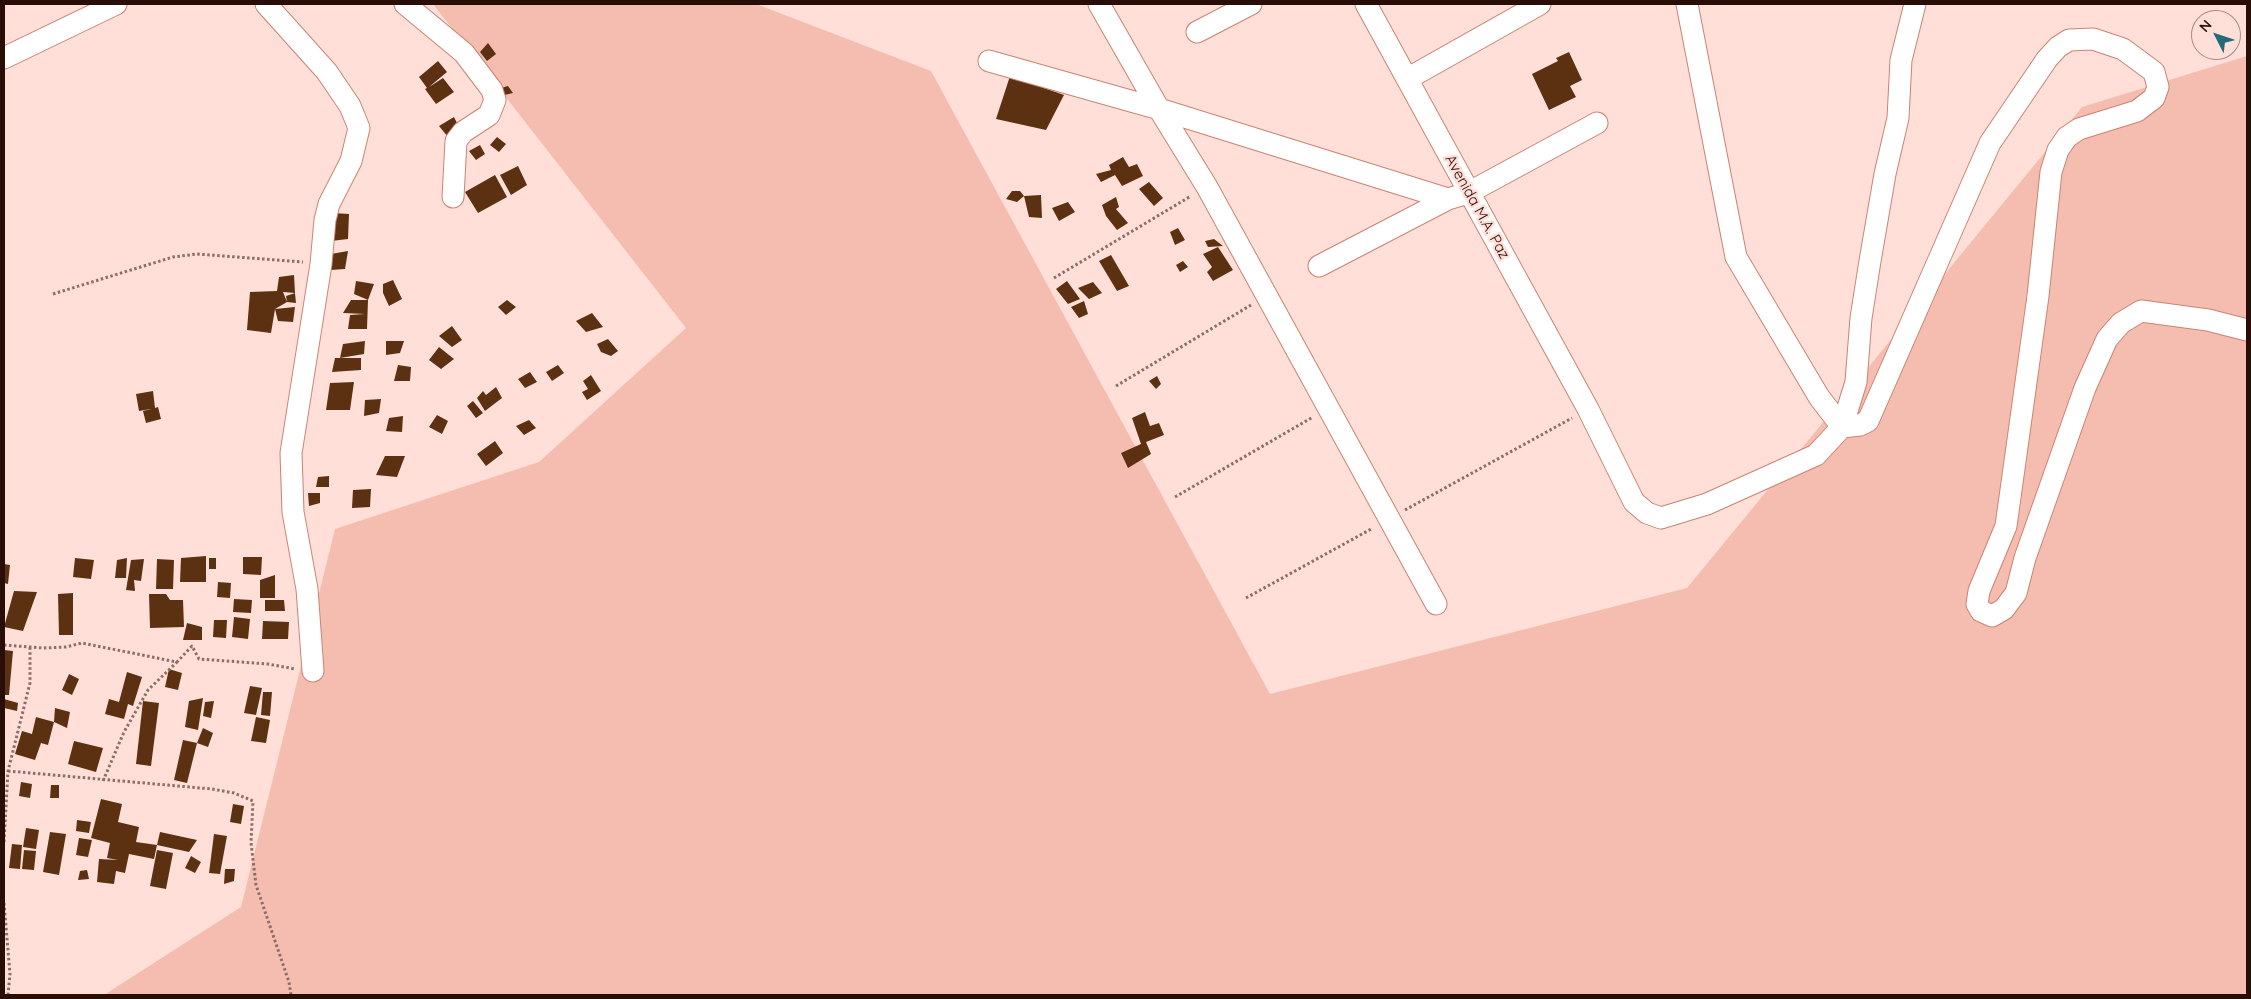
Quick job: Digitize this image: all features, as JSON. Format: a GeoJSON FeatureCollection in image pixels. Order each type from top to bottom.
{"type":"FeatureCollection","features":[{"type":"Feature","properties":{"kind":"street"},"geometry":{"type":"LineString","coordinates":[[4,58],[116,4]]}},
{"type":"Feature","properties":{"kind":"street"},"geometry":{"type":"LineString","coordinates":[[266,4],[327,72],[350,106],[358,128],[350,161],[329,204],[325,220],[321,264],[291,453],[293,512],[307,589],[313,671]]}},
{"type":"Feature","properties":{"kind":"street"},"geometry":{"type":"LineString","coordinates":[[405,4],[464,53],[492,90],[495,100],[489,115],[463,132],[456,141],[453,197]]}},
{"type":"Feature","properties":{"kind":"street"},"geometry":{"type":"LineString","coordinates":[[1099,4],[1159,109],[1207,187],[1436,604]]}},
{"type":"Feature","properties":{"kind":"street"},"geometry":{"type":"LineString","coordinates":[[1197,32],[1251,4]]}},
{"type":"Feature","properties":{"kind":"street","name":"Avenida M.A. Paz"},"geometry":{"type":"LineString","coordinates":[[1366,4],[1588,409],[1634,502],[1648,513],[1661,518],[1706,504],[1816,455],[1842,427]]}},
{"type":"Feature","properties":{"kind":"street"},"geometry":{"type":"LineString","coordinates":[[1407,79],[1540,4]]}},
{"type":"Feature","properties":{"kind":"street"},"geometry":{"type":"LineString","coordinates":[[1687,4],[1736,257],[1819,397],[1842,427]]}},
{"type":"Feature","properties":{"kind":"street"},"geometry":{"type":"LineString","coordinates":[[1842,427],[1856,382],[1861,318],[1870,260],[1885,174],[1898,118],[1901,60],[1915,4]]}},
{"type":"Feature","properties":{"kind":"street"},"geometry":{"type":"LineString","coordinates":[[1842,427],[1860,425],[1868,421],[1990,143],[2047,59],[2058,47],[2069,40],[2093,39],[2123,49],[2154,72],[2158,87],[2154,98],[2137,111],[2079,129],[2067,137],[2058,150],[2051,172],[2038,296],[2006,526],[1979,591],[1977,604],[1981,611],[1992,616],[2004,608],[2016,593],[2025,558],[2085,388],[2107,339],[2121,323],[2141,311],[2208,320],[2247,330]]}},
{"type":"Feature","properties":{"kind":"street"},"geometry":{"type":"LineString","coordinates":[[989,61],[1159,109],[1448,200]]}},
{"type":"Feature","properties":{"kind":"street"},"geometry":{"type":"LineString","coordinates":[[1319,266],[1448,200],[1468,193],[1597,123]]}},
{"type":"Feature","properties":{"kind":"path"},"geometry":{"type":"LineString","coordinates":[[1054,278],[1207,187]]}},
{"type":"Feature","properties":{"kind":"path"},"geometry":{"type":"LineString","coordinates":[[53,294],[174,257],[197,254],[321,264]]}},
{"type":"Feature","properties":{"kind":"path"},"geometry":{"type":"LineString","coordinates":[[1116,386],[1266,295]]}},
{"type":"Feature","properties":{"kind":"path"},"geometry":{"type":"LineString","coordinates":[[1175,497],[1329,408]]}},
{"type":"Feature","properties":{"kind":"path"},"geometry":{"type":"LineString","coordinates":[[1246,598],[1588,409]]}},
{"type":"Feature","properties":{"kind":"path"},"geometry":{"type":"LineString","coordinates":[[4,645],[30,648],[66,647],[82,643],[177,662]]}},
{"type":"Feature","properties":{"kind":"path"},"geometry":{"type":"LineString","coordinates":[[103,780],[124,732],[148,690],[192,646],[199,660],[268,664],[313,671]]}},
{"type":"Feature","properties":{"kind":"path"},"geometry":{"type":"LineString","coordinates":[[4,842],[8,771],[30,682],[30,648]]}},
{"type":"Feature","properties":{"kind":"path"},"geometry":{"type":"LineString","coordinates":[[8,771],[212,789],[234,793],[253,801],[251,843],[256,885],[289,982],[291,995]]}},
{"type":"Feature","properties":{"kind":"path"},"geometry":{"type":"LineString","coordinates":[[4,903],[10,974],[8,995]]}},
{"type":"Feature","properties":{"kind":"shaded area"},"geometry":{"type":"Polygon","coordinates":[[[433,4],[756,4],[931,71],[1270,694],[1687,588],[2082,107],[2234,60],[2241,60],[2241,58],[2247,56],[2247,995],[104,995],[241,907],[335,529],[539,462],[686,328],[433,4]]]}},
{"type":"Feature","properties":{"kind":"building"},"geometry":{"type":"Polygon","coordinates":[[[488,43],[496,54],[487,61],[480,52],[488,43]]]}},
{"type":"Feature","properties":{"kind":"building"},"geometry":{"type":"Polygon","coordinates":[[[1569,52],[1582,80],[1570,86],[1576,97],[1549,110],[1532,74],[1558,61],[1556,58],[1569,52]]]}},
{"type":"Feature","properties":{"kind":"building"},"geometry":{"type":"Polygon","coordinates":[[[438,61],[447,72],[429,87],[443,78],[454,92],[436,104],[419,77],[438,61]]]}},
{"type":"Feature","properties":{"kind":"building"},"geometry":{"type":"Polygon","coordinates":[[[1010,76],[1064,95],[1046,130],[996,119],[1010,76]]]}},
{"type":"Feature","properties":{"kind":"building"},"geometry":{"type":"Polygon","coordinates":[[[508,86],[513,93],[500,96],[498,89],[508,86]]]}},
{"type":"Feature","properties":{"kind":"building"},"geometry":{"type":"Polygon","coordinates":[[[454,117],[459,127],[448,137],[439,126],[454,117]]]}},
{"type":"Feature","properties":{"kind":"building"},"geometry":{"type":"Polygon","coordinates":[[[497,137],[506,144],[499,152],[490,145],[497,137]]]}},
{"type":"Feature","properties":{"kind":"building"},"geometry":{"type":"Polygon","coordinates":[[[480,145],[485,154],[476,160],[469,151],[480,145]]]}},
{"type":"Feature","properties":{"kind":"building"},"geometry":{"type":"Polygon","coordinates":[[[1123,157],[1129,167],[1137,164],[1143,176],[1122,186],[1115,175],[1101,182],[1096,174],[1111,170],[1109,165],[1123,157]]]}},
{"type":"Feature","properties":{"kind":"building"},"geometry":{"type":"Polygon","coordinates":[[[518,166],[527,185],[511,195],[500,175],[518,166]]]}},
{"type":"Feature","properties":{"kind":"building"},"geometry":{"type":"Polygon","coordinates":[[[495,175],[507,197],[478,213],[465,192],[495,175]]]}},
{"type":"Feature","properties":{"kind":"building"},"geometry":{"type":"Polygon","coordinates":[[[1149,182],[1163,198],[1154,206],[1139,189],[1149,182]]]}},
{"type":"Feature","properties":{"kind":"building"},"geometry":{"type":"Polygon","coordinates":[[[1012,191],[1020,191],[1024,196],[1017,202],[1006,199],[1012,191]]]}},
{"type":"Feature","properties":{"kind":"building"},"geometry":{"type":"Polygon","coordinates":[[[1041,195],[1042,218],[1029,217],[1024,196],[1041,195]]]}},
{"type":"Feature","properties":{"kind":"building"},"geometry":{"type":"Polygon","coordinates":[[[1116,197],[1119,207],[1116,209],[1128,223],[1117,230],[1106,216],[1102,205],[1116,197]]]}},
{"type":"Feature","properties":{"kind":"building"},"geometry":{"type":"Polygon","coordinates":[[[1068,202],[1075,212],[1059,221],[1052,208],[1068,202]]]}},
{"type":"Feature","properties":{"kind":"building"},"geometry":{"type":"Polygon","coordinates":[[[333,213],[349,214],[348,239],[331,241],[333,213]]]}},
{"type":"Feature","properties":{"kind":"building"},"geometry":{"type":"Polygon","coordinates":[[[1178,228],[1185,240],[1175,245],[1170,232],[1178,228]]]}},
{"type":"Feature","properties":{"kind":"building"},"geometry":{"type":"Polygon","coordinates":[[[1214,239],[1223,246],[1208,247],[1205,241],[1214,239]]]}},
{"type":"Feature","properties":{"kind":"building"},"geometry":{"type":"Polygon","coordinates":[[[1218,247],[1233,270],[1213,281],[1207,272],[1212,267],[1203,254],[1218,247]]]}},
{"type":"Feature","properties":{"kind":"building"},"geometry":{"type":"Polygon","coordinates":[[[348,251],[345,269],[330,270],[331,254],[348,251]]]}},
{"type":"Feature","properties":{"kind":"building"},"geometry":{"type":"Polygon","coordinates":[[[1111,255],[1129,286],[1117,291],[1099,261],[1111,255]]]}},
{"type":"Feature","properties":{"kind":"building"},"geometry":{"type":"Polygon","coordinates":[[[1183,261],[1188,267],[1180,272],[1176,265],[1183,261]]]}},
{"type":"Feature","properties":{"kind":"building"},"geometry":{"type":"Polygon","coordinates":[[[294,275],[295,293],[283,292],[287,302],[275,309],[271,333],[247,330],[250,292],[277,291],[279,277],[294,275]]]}},
{"type":"Feature","properties":{"kind":"building"},"geometry":{"type":"Polygon","coordinates":[[[393,280],[402,299],[389,306],[383,293],[383,284],[393,280]]]}},
{"type":"Feature","properties":{"kind":"building"},"geometry":{"type":"Polygon","coordinates":[[[356,281],[374,284],[368,300],[354,294],[356,281]]]}},
{"type":"Feature","properties":{"kind":"building"},"geometry":{"type":"Polygon","coordinates":[[[1067,281],[1080,299],[1068,304],[1056,289],[1067,281]]]}},
{"type":"Feature","properties":{"kind":"building"},"geometry":{"type":"Polygon","coordinates":[[[1093,282],[1102,293],[1089,299],[1078,288],[1093,282]]]}},
{"type":"Feature","properties":{"kind":"building"},"geometry":{"type":"Polygon","coordinates":[[[295,293],[296,303],[287,302],[286,296],[295,293]]]}},
{"type":"Feature","properties":{"kind":"building"},"geometry":{"type":"Polygon","coordinates":[[[351,300],[368,300],[367,329],[348,329],[350,315],[365,314],[343,313],[351,300]]]}},
{"type":"Feature","properties":{"kind":"building"},"geometry":{"type":"Polygon","coordinates":[[[507,300],[516,307],[506,315],[498,307],[507,300]]]}},
{"type":"Feature","properties":{"kind":"building"},"geometry":{"type":"Polygon","coordinates":[[[1084,301],[1088,314],[1079,318],[1071,307],[1084,301]]]}},
{"type":"Feature","properties":{"kind":"building"},"geometry":{"type":"Polygon","coordinates":[[[295,307],[293,322],[278,321],[275,309],[295,307]]]}},
{"type":"Feature","properties":{"kind":"building"},"geometry":{"type":"Polygon","coordinates":[[[592,313],[603,327],[586,332],[576,321],[592,313]]]}},
{"type":"Feature","properties":{"kind":"building"},"geometry":{"type":"Polygon","coordinates":[[[452,326],[462,340],[452,347],[439,336],[452,326]]]}},
{"type":"Feature","properties":{"kind":"building"},"geometry":{"type":"Polygon","coordinates":[[[608,339],[618,351],[611,356],[601,352],[597,344],[608,339]]]}},
{"type":"Feature","properties":{"kind":"building"},"geometry":{"type":"Polygon","coordinates":[[[365,341],[364,354],[340,358],[343,344],[365,341]]]}},
{"type":"Feature","properties":{"kind":"building"},"geometry":{"type":"Polygon","coordinates":[[[386,341],[404,341],[400,353],[386,355],[386,341]]]}},
{"type":"Feature","properties":{"kind":"building"},"geometry":{"type":"Polygon","coordinates":[[[439,347],[454,359],[441,369],[429,360],[439,347]]]}},
{"type":"Feature","properties":{"kind":"building"},"geometry":{"type":"Polygon","coordinates":[[[335,358],[361,358],[361,370],[332,372],[335,358]]]}},
{"type":"Feature","properties":{"kind":"building"},"geometry":{"type":"Polygon","coordinates":[[[398,365],[411,367],[410,381],[394,381],[398,365]]]}},
{"type":"Feature","properties":{"kind":"building"},"geometry":{"type":"Polygon","coordinates":[[[558,365],[564,373],[552,381],[546,372],[558,365]]]}},
{"type":"Feature","properties":{"kind":"building"},"geometry":{"type":"Polygon","coordinates":[[[530,372],[537,382],[525,388],[518,379],[530,372]]]}},
{"type":"Feature","properties":{"kind":"building"},"geometry":{"type":"Polygon","coordinates":[[[591,375],[601,391],[587,400],[582,392],[588,389],[583,381],[591,375]]]}},
{"type":"Feature","properties":{"kind":"building"},"geometry":{"type":"Polygon","coordinates":[[[1157,376],[1161,384],[1156,389],[1149,381],[1157,376]]]}},
{"type":"Feature","properties":{"kind":"building"},"geometry":{"type":"Polygon","coordinates":[[[354,382],[350,410],[326,410],[330,383],[354,382]]]}},
{"type":"Feature","properties":{"kind":"building"},"geometry":{"type":"Polygon","coordinates":[[[496,387],[502,398],[485,411],[477,398],[483,391],[486,395],[496,387]]]}},
{"type":"Feature","properties":{"kind":"building"},"geometry":{"type":"Polygon","coordinates":[[[153,391],[155,408],[158,407],[161,419],[146,423],[143,411],[151,409],[139,411],[136,394],[153,391]]]}},
{"type":"Feature","properties":{"kind":"building"},"geometry":{"type":"Polygon","coordinates":[[[381,399],[379,413],[364,416],[365,400],[381,399]]]}},
{"type":"Feature","properties":{"kind":"building"},"geometry":{"type":"Polygon","coordinates":[[[473,401],[483,413],[476,418],[467,406],[473,401]]]}},
{"type":"Feature","properties":{"kind":"building"},"geometry":{"type":"Polygon","coordinates":[[[1145,412],[1150,426],[1159,423],[1164,435],[1146,442],[1151,454],[1128,468],[1121,453],[1141,444],[1132,418],[1145,412]]]}},
{"type":"Feature","properties":{"kind":"building"},"geometry":{"type":"Polygon","coordinates":[[[437,415],[448,421],[442,434],[429,427],[437,415]]]}},
{"type":"Feature","properties":{"kind":"building"},"geometry":{"type":"Polygon","coordinates":[[[403,416],[402,432],[386,431],[389,418],[403,416]]]}},
{"type":"Feature","properties":{"kind":"building"},"geometry":{"type":"Polygon","coordinates":[[[529,420],[536,428],[524,435],[516,426],[529,420]]]}},
{"type":"Feature","properties":{"kind":"building"},"geometry":{"type":"Polygon","coordinates":[[[495,441],[503,453],[486,466],[477,454],[495,441]]]}},
{"type":"Feature","properties":{"kind":"building"},"geometry":{"type":"Polygon","coordinates":[[[385,456],[405,456],[397,477],[376,475],[385,456]]]}},
{"type":"Feature","properties":{"kind":"building"},"geometry":{"type":"Polygon","coordinates":[[[329,476],[329,487],[316,487],[318,477],[329,476]]]}},
{"type":"Feature","properties":{"kind":"building"},"geometry":{"type":"Polygon","coordinates":[[[371,489],[370,507],[352,508],[353,490],[371,489]]]}},
{"type":"Feature","properties":{"kind":"building"},"geometry":{"type":"Polygon","coordinates":[[[308,493],[320,493],[320,503],[309,506],[308,493]]]}},
{"type":"Feature","properties":{"kind":"building"},"geometry":{"type":"Polygon","coordinates":[[[206,556],[206,582],[180,582],[181,558],[206,556]]]}},
{"type":"Feature","properties":{"kind":"building"},"geometry":{"type":"Polygon","coordinates":[[[243,557],[262,557],[261,575],[243,574],[243,557]]]}},
{"type":"Feature","properties":{"kind":"building"},"geometry":{"type":"Polygon","coordinates":[[[75,558],[94,560],[91,579],[73,577],[75,558]]]}},
{"type":"Feature","properties":{"kind":"building"},"geometry":{"type":"Polygon","coordinates":[[[127,558],[126,578],[115,578],[117,560],[127,558]]]}},
{"type":"Feature","properties":{"kind":"building"},"geometry":{"type":"Polygon","coordinates":[[[209,558],[216,558],[216,569],[209,569],[209,558]]]}},
{"type":"Feature","properties":{"kind":"building"},"geometry":{"type":"Polygon","coordinates":[[[144,559],[141,581],[134,580],[135,591],[126,590],[131,560],[144,559]]]}},
{"type":"Feature","properties":{"kind":"building"},"geometry":{"type":"Polygon","coordinates":[[[157,559],[174,560],[173,589],[156,589],[157,559]]]}},
{"type":"Feature","properties":{"kind":"building"},"geometry":{"type":"Polygon","coordinates":[[[4,564],[10,565],[8,584],[4,583],[4,564]]]}},
{"type":"Feature","properties":{"kind":"building"},"geometry":{"type":"Polygon","coordinates":[[[275,575],[275,598],[260,598],[260,580],[275,575]]]}},
{"type":"Feature","properties":{"kind":"building"},"geometry":{"type":"Polygon","coordinates":[[[218,582],[231,583],[230,598],[217,597],[218,582]]]}},
{"type":"Feature","properties":{"kind":"building"},"geometry":{"type":"Polygon","coordinates":[[[14,591],[37,592],[23,631],[4,627],[14,591]]]}},
{"type":"Feature","properties":{"kind":"building"},"geometry":{"type":"Polygon","coordinates":[[[73,593],[73,635],[59,635],[58,594],[73,593]]]}},
{"type":"Feature","properties":{"kind":"building"},"geometry":{"type":"Polygon","coordinates":[[[149,594],[166,594],[170,600],[183,600],[184,627],[150,628],[149,594]]]}},
{"type":"Feature","properties":{"kind":"building"},"geometry":{"type":"Polygon","coordinates":[[[234,599],[252,600],[251,613],[233,612],[234,599]]]}},
{"type":"Feature","properties":{"kind":"building"},"geometry":{"type":"Polygon","coordinates":[[[265,600],[284,600],[285,611],[265,611],[265,600]]]}},
{"type":"Feature","properties":{"kind":"building"},"geometry":{"type":"Polygon","coordinates":[[[234,617],[250,619],[248,639],[232,637],[234,617]]]}},
{"type":"Feature","properties":{"kind":"building"},"geometry":{"type":"Polygon","coordinates":[[[214,620],[227,620],[226,638],[213,637],[214,620]]]}},
{"type":"Feature","properties":{"kind":"building"},"geometry":{"type":"Polygon","coordinates":[[[263,621],[289,622],[288,639],[262,639],[263,621]]]}},
{"type":"Feature","properties":{"kind":"building"},"geometry":{"type":"Polygon","coordinates":[[[187,623],[202,627],[202,640],[183,640],[187,623]]]}},
{"type":"Feature","properties":{"kind":"building"},"geometry":{"type":"Polygon","coordinates":[[[4,650],[13,651],[9,695],[4,695],[4,650]]]}},
{"type":"Feature","properties":{"kind":"building"},"geometry":{"type":"Polygon","coordinates":[[[169,669],[182,673],[178,690],[165,687],[169,669]]]}},
{"type":"Feature","properties":{"kind":"building"},"geometry":{"type":"Polygon","coordinates":[[[127,672],[142,677],[133,706],[128,704],[124,719],[105,714],[109,699],[119,702],[127,672]]]}},
{"type":"Feature","properties":{"kind":"building"},"geometry":{"type":"Polygon","coordinates":[[[69,674],[79,679],[72,695],[62,690],[69,674]]]}},
{"type":"Feature","properties":{"kind":"building"},"geometry":{"type":"Polygon","coordinates":[[[250,686],[262,688],[256,715],[244,713],[250,686]]]}},
{"type":"Feature","properties":{"kind":"building"},"geometry":{"type":"Polygon","coordinates":[[[263,692],[272,692],[270,716],[261,715],[263,692]]]}},
{"type":"Feature","properties":{"kind":"building"},"geometry":{"type":"Polygon","coordinates":[[[203,698],[198,730],[185,727],[189,701],[203,698]]]}},
{"type":"Feature","properties":{"kind":"building"},"geometry":{"type":"Polygon","coordinates":[[[4,699],[18,703],[17,711],[4,708],[4,699]]]}},
{"type":"Feature","properties":{"kind":"building"},"geometry":{"type":"Polygon","coordinates":[[[143,701],[159,703],[151,766],[136,764],[143,701]]]}},
{"type":"Feature","properties":{"kind":"building"},"geometry":{"type":"Polygon","coordinates":[[[214,701],[211,718],[203,716],[205,702],[214,701]]]}},
{"type":"Feature","properties":{"kind":"building"},"geometry":{"type":"Polygon","coordinates":[[[55,708],[70,712],[67,728],[54,722],[55,708]]]}},
{"type":"Feature","properties":{"kind":"building"},"geometry":{"type":"Polygon","coordinates":[[[36,717],[54,722],[48,745],[41,743],[35,760],[15,754],[22,731],[32,734],[36,717]]]}},
{"type":"Feature","properties":{"kind":"building"},"geometry":{"type":"Polygon","coordinates":[[[256,717],[270,720],[266,743],[251,741],[256,717]]]}},
{"type":"Feature","properties":{"kind":"building"},"geometry":{"type":"Polygon","coordinates":[[[203,728],[213,733],[208,747],[197,743],[203,728]]]}},
{"type":"Feature","properties":{"kind":"building"},"geometry":{"type":"Polygon","coordinates":[[[183,740],[197,743],[187,783],[174,780],[183,740]]]}},
{"type":"Feature","properties":{"kind":"building"},"geometry":{"type":"Polygon","coordinates":[[[74,741],[103,748],[96,772],[68,764],[74,741]]]}},
{"type":"Feature","properties":{"kind":"building"},"geometry":{"type":"Polygon","coordinates":[[[21,782],[32,784],[30,798],[19,796],[21,782]]]}},
{"type":"Feature","properties":{"kind":"building"},"geometry":{"type":"Polygon","coordinates":[[[51,785],[59,785],[59,798],[50,798],[51,785]]]}},
{"type":"Feature","properties":{"kind":"building"},"geometry":{"type":"Polygon","coordinates":[[[101,799],[122,804],[118,822],[139,827],[136,842],[157,845],[154,859],[129,854],[125,873],[116,871],[114,884],[97,882],[99,859],[118,860],[107,858],[110,843],[91,838],[101,799]]]}},
{"type":"Feature","properties":{"kind":"building"},"geometry":{"type":"Polygon","coordinates":[[[233,804],[244,806],[241,824],[230,822],[233,804]]]}},
{"type":"Feature","properties":{"kind":"building"},"geometry":{"type":"Polygon","coordinates":[[[77,820],[91,822],[89,833],[76,831],[77,820]]]}},
{"type":"Feature","properties":{"kind":"building"},"geometry":{"type":"Polygon","coordinates":[[[26,828],[39,830],[36,849],[23,847],[26,828]]]}},
{"type":"Feature","properties":{"kind":"building"},"geometry":{"type":"Polygon","coordinates":[[[50,832],[66,834],[59,875],[43,872],[50,832]]]}},
{"type":"Feature","properties":{"kind":"building"},"geometry":{"type":"Polygon","coordinates":[[[160,832],[197,840],[189,852],[157,845],[160,832]]]}},
{"type":"Feature","properties":{"kind":"building"},"geometry":{"type":"Polygon","coordinates":[[[214,834],[227,836],[220,874],[209,873],[214,834]]]}},
{"type":"Feature","properties":{"kind":"building"},"geometry":{"type":"Polygon","coordinates":[[[79,838],[92,840],[88,857],[76,855],[79,838]]]}},
{"type":"Feature","properties":{"kind":"building"},"geometry":{"type":"Polygon","coordinates":[[[12,844],[22,845],[20,869],[9,868],[12,844]]]}},
{"type":"Feature","properties":{"kind":"building"},"geometry":{"type":"Polygon","coordinates":[[[24,850],[36,851],[34,870],[22,869],[24,850]]]}},
{"type":"Feature","properties":{"kind":"building"},"geometry":{"type":"Polygon","coordinates":[[[157,850],[173,853],[166,889],[150,886],[157,850]]]}},
{"type":"Feature","properties":{"kind":"building"},"geometry":{"type":"Polygon","coordinates":[[[191,856],[201,862],[195,873],[185,868],[191,856]]]}},
{"type":"Feature","properties":{"kind":"building"},"geometry":{"type":"Polygon","coordinates":[[[225,869],[235,869],[234,881],[224,884],[225,869]]]}},
{"type":"Feature","properties":{"kind":"building"},"geometry":{"type":"Polygon","coordinates":[[[87,870],[89,879],[78,880],[80,871],[87,870]]]}}]}
